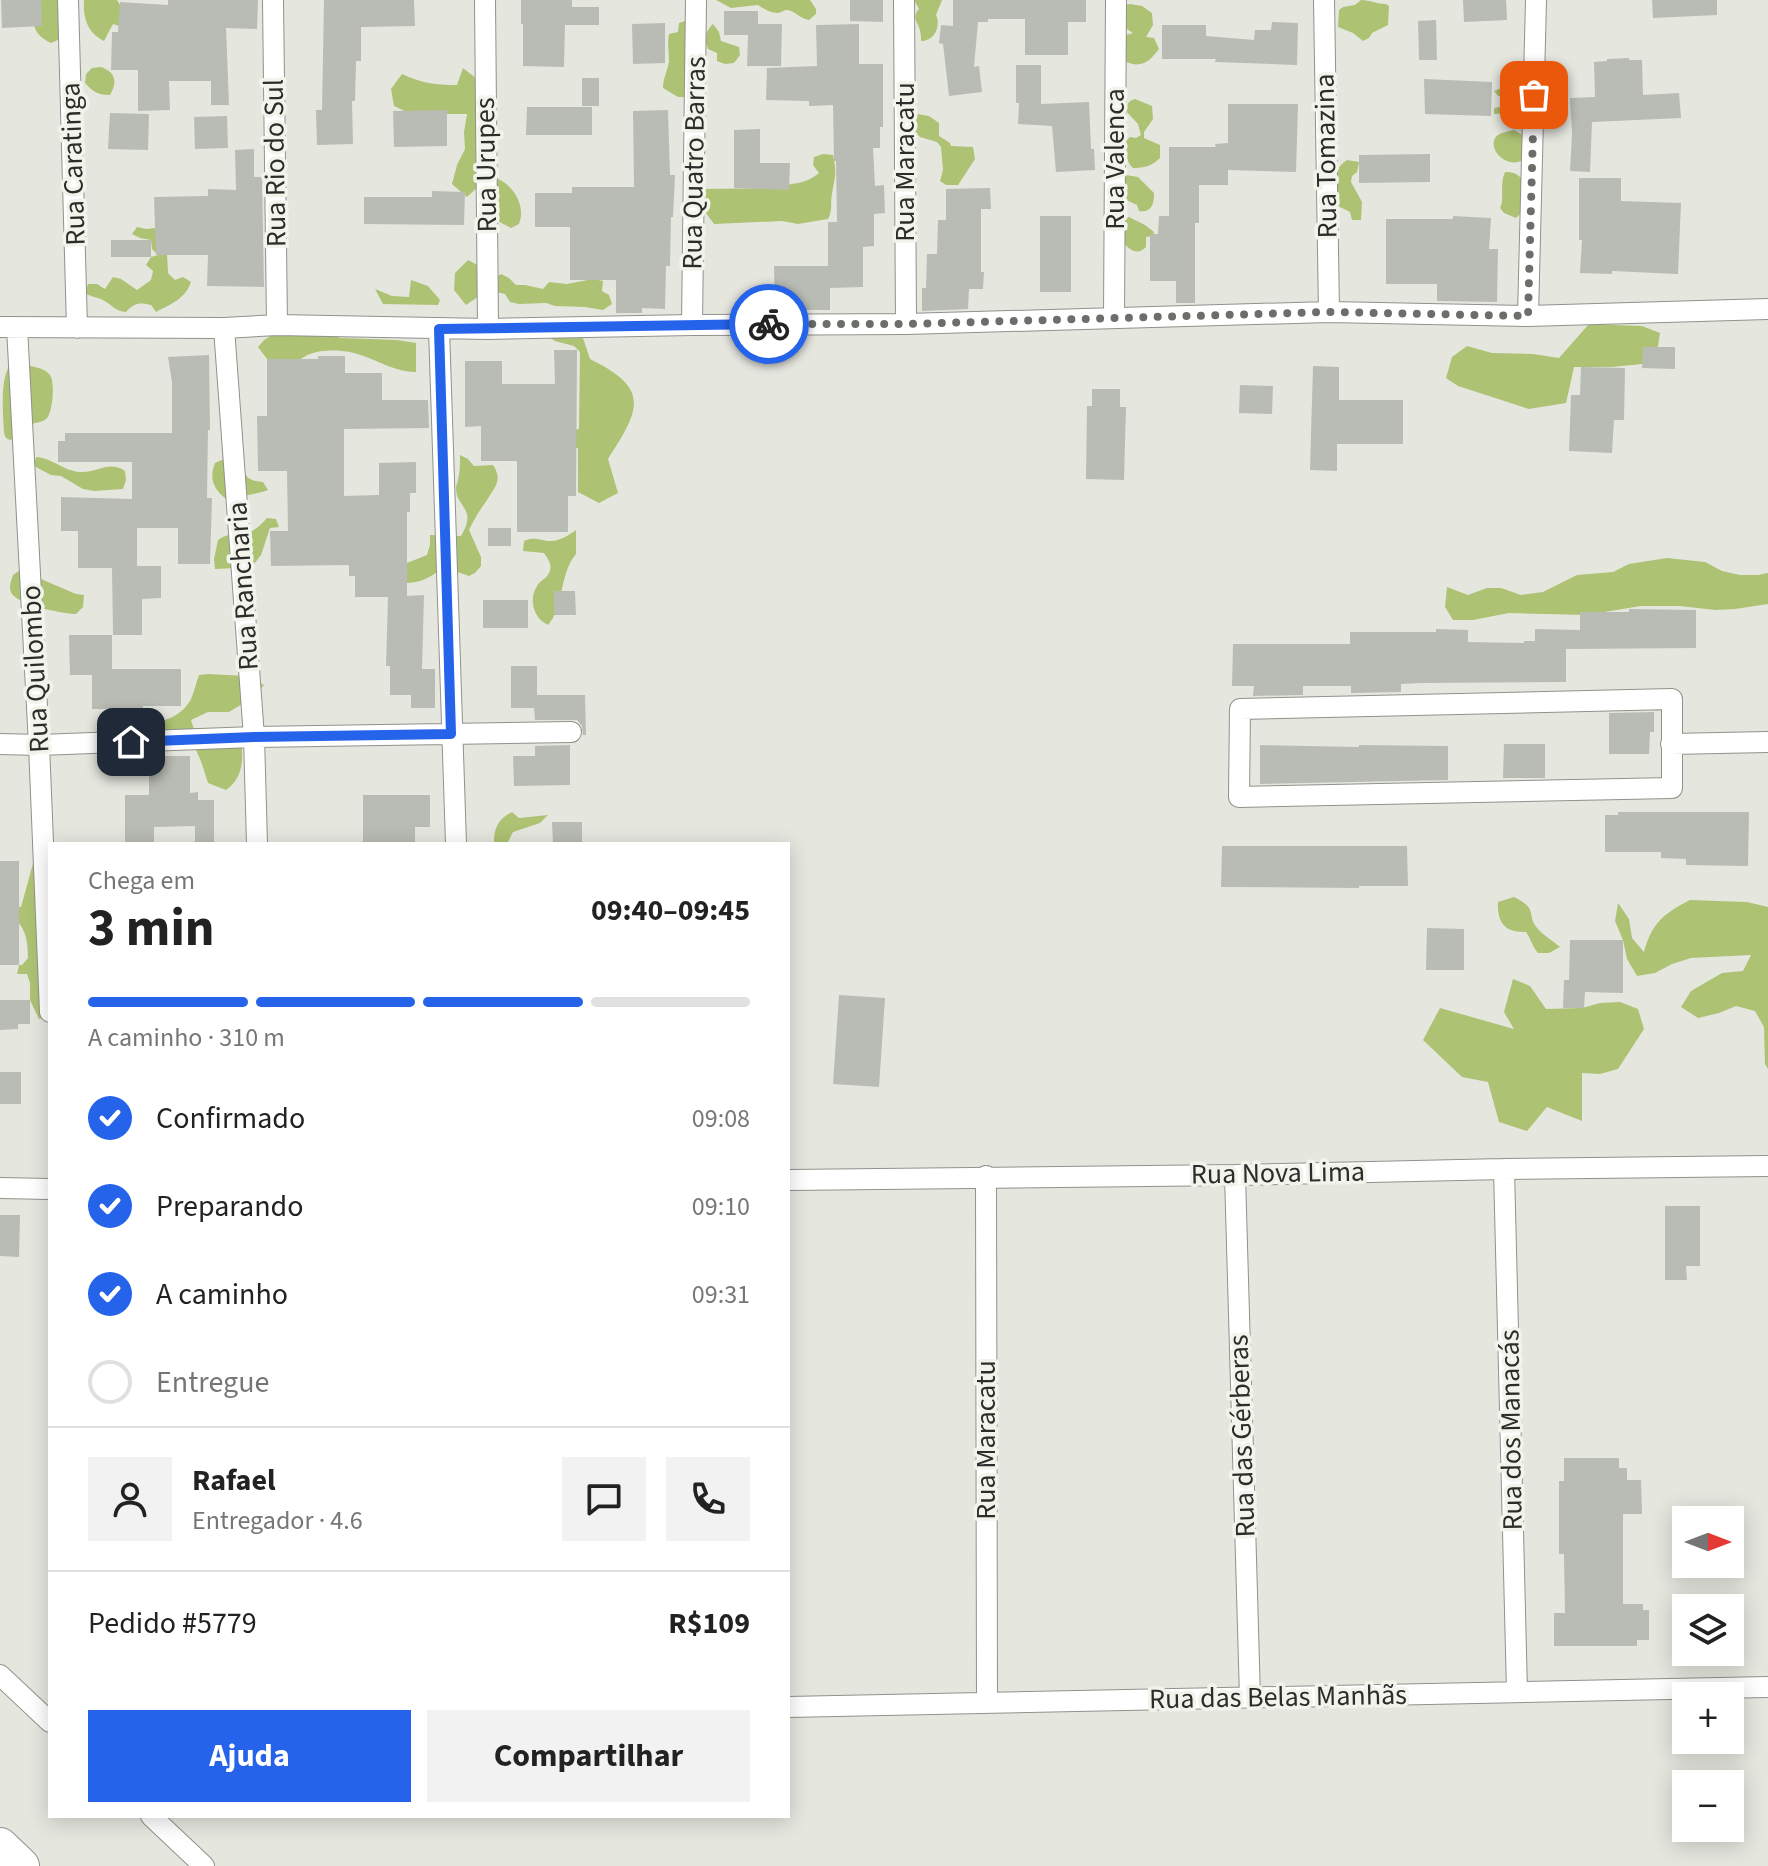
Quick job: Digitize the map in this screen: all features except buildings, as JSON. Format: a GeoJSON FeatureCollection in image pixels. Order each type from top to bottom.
{"type":"FeatureCollection","features":[{"type":"Feature","properties":{"kind":"highway"},"geometry":{"type":"LineString","coordinates":[[0,1846],[21,1866]]}},
{"type":"Feature","properties":{"kind":"street","name":"Rua Caratinga"},"geometry":{"type":"LineString","coordinates":[[68,0],[77,328]]}},
{"type":"Feature","properties":{"kind":"street","name":"Rua Rio do Sul"},"geometry":{"type":"LineString","coordinates":[[273,0],[277,325]]}},
{"type":"Feature","properties":{"kind":"street","name":"Rua Urupes"},"geometry":{"type":"LineString","coordinates":[[485,0],[488,329]]}},
{"type":"Feature","properties":{"kind":"street","name":"Rua Quatro Barras"},"geometry":{"type":"LineString","coordinates":[[692,325],[696,0]]}},
{"type":"Feature","properties":{"kind":"street","name":"Rua Maracatu"},"geometry":{"type":"LineString","coordinates":[[904,0],[906,324]]}},
{"type":"Feature","properties":{"kind":"street","name":"Rua Valenca"},"geometry":{"type":"LineString","coordinates":[[1114,317],[1116,0]]}},
{"type":"Feature","properties":{"kind":"street","name":"Rua Tomazina"},"geometry":{"type":"LineString","coordinates":[[1324,0],[1329,312]]}},
{"type":"Feature","properties":{"kind":"street"},"geometry":{"type":"LineString","coordinates":[[1528,316],[1536,0]]}},
{"type":"Feature","properties":{"kind":"street"},"geometry":{"type":"LineString","coordinates":[[8,327],[224,328],[277,325],[488,329],[906,324],[1329,312],[1528,316],[1768,309]]}},
{"type":"Feature","properties":{"kind":"street","name":"Rua Quilombo"},"geometry":{"type":"LineString","coordinates":[[8,327],[39,745],[48,963]]}},
{"type":"Feature","properties":{"kind":"street","name":"Rua Rancharia"},"geometry":{"type":"LineString","coordinates":[[224,328],[254,737],[257,842]]}},
{"type":"Feature","properties":{"kind":"street"},"geometry":{"type":"LineString","coordinates":[[439,329],[456,842]]}},
{"type":"Feature","properties":{"kind":"street"},"geometry":{"type":"LineString","coordinates":[[1672,699],[1671,744],[1672,788],[1239,797],[1240,709],[1672,699]]}},
{"type":"Feature","properties":{"kind":"street"},"geometry":{"type":"LineString","coordinates":[[0,744],[571,732]]}},
{"type":"Feature","properties":{"kind":"street"},"geometry":{"type":"LineString","coordinates":[[1671,744],[1768,742]]}},
{"type":"Feature","properties":{"kind":"street","name":"Rua Nova Lima"},"geometry":{"type":"LineString","coordinates":[[790,1180],[1768,1166]]}},
{"type":"Feature","properties":{"kind":"street","name":"Rua dos Manacás"},"geometry":{"type":"LineString","coordinates":[[1504,1169],[1517,1692]]}},
{"type":"Feature","properties":{"kind":"street","name":"Rua das Gérberas"},"geometry":{"type":"LineString","coordinates":[[1235,1175],[1250,1698]]}},
{"type":"Feature","properties":{"kind":"street","name":"Rua Maracatu"},"geometry":{"type":"LineString","coordinates":[[986,1176],[987,1703]]}},
{"type":"Feature","properties":{"kind":"street"},"geometry":{"type":"LineString","coordinates":[[0,1188],[48,1189]]}},
{"type":"Feature","properties":{"kind":"street"},"geometry":{"type":"LineString","coordinates":[[0,1675],[48,1719]]}},
{"type":"Feature","properties":{"kind":"street","name":"Rua das Belas Manhãs"},"geometry":{"type":"LineString","coordinates":[[790,1707],[1768,1687]]}},
{"type":"Feature","properties":{"kind":"street"},"geometry":{"type":"LineString","coordinates":[[153,1818],[204,1866]]}},
{"type":"Feature","properties":{"kind":"green space"},"geometry":{"type":"Polygon","coordinates":[[[39,0],[61,0],[60,39],[51,43],[39,34],[34,25],[39,0]]]}},
{"type":"Feature","properties":{"kind":"green space"},"geometry":{"type":"Polygon","coordinates":[[[84,0],[117,0],[122,27],[113,24],[104,41],[98,37],[87,24],[84,0]]]}},
{"type":"Feature","properties":{"kind":"green space"},"geometry":{"type":"Polygon","coordinates":[[[716,0],[810,0],[816,14],[809,20],[788,10],[774,13],[758,5],[731,8],[716,0]]]}},
{"type":"Feature","properties":{"kind":"green space"},"geometry":{"type":"Polygon","coordinates":[[[914,0],[942,0],[936,15],[936,32],[926,40],[921,41],[915,17],[919,9],[914,0]]]}},
{"type":"Feature","properties":{"kind":"green space"},"geometry":{"type":"Polygon","coordinates":[[[1361,0],[1389,6],[1388,25],[1363,41],[1338,27],[1339,10],[1361,0]]]}},
{"type":"Feature","properties":{"kind":"green space"},"geometry":{"type":"Polygon","coordinates":[[[1124,5],[1142,6],[1152,13],[1153,25],[1146,37],[1154,38],[1159,49],[1148,61],[1140,64],[1124,61],[1122,36],[1133,33],[1124,27],[1124,5]]]}},
{"type":"Feature","properties":{"kind":"green space"},"geometry":{"type":"Polygon","coordinates":[[[688,20],[688,97],[678,97],[663,88],[669,61],[668,38],[669,34],[678,32],[679,23],[688,20]]]}},
{"type":"Feature","properties":{"kind":"green space"},"geometry":{"type":"Polygon","coordinates":[[[713,24],[721,41],[739,47],[740,55],[734,63],[717,61],[717,53],[708,49],[706,35],[713,24]]]}},
{"type":"Feature","properties":{"kind":"green space"},"geometry":{"type":"Polygon","coordinates":[[[101,67],[114,78],[110,95],[96,92],[85,83],[86,74],[92,68],[101,67]]]}},
{"type":"Feature","properties":{"kind":"green space"},"geometry":{"type":"Polygon","coordinates":[[[463,68],[477,79],[481,184],[467,197],[452,184],[465,149],[467,114],[411,114],[394,106],[391,89],[402,74],[429,83],[457,85],[463,68]]]}},
{"type":"Feature","properties":{"kind":"green space"},"geometry":{"type":"Polygon","coordinates":[[[1519,81],[1523,86],[1522,92],[1514,103],[1523,109],[1523,114],[1517,125],[1511,123],[1506,113],[1494,114],[1494,108],[1505,106],[1507,100],[1494,91],[1519,81]]]}},
{"type":"Feature","properties":{"kind":"green space"},"geometry":{"type":"Polygon","coordinates":[[[1135,99],[1152,106],[1153,119],[1144,132],[1144,138],[1160,145],[1160,158],[1141,168],[1130,165],[1126,153],[1126,141],[1141,135],[1138,124],[1126,111],[1128,103],[1135,99]]]}},
{"type":"Feature","properties":{"kind":"green space"},"geometry":{"type":"Polygon","coordinates":[[[917,114],[929,116],[939,123],[939,136],[951,146],[973,147],[975,159],[958,185],[946,185],[940,181],[943,170],[941,147],[937,142],[920,137],[912,129],[913,118],[917,114]]]}},
{"type":"Feature","properties":{"kind":"green space"},"geometry":{"type":"Polygon","coordinates":[[[1514,130],[1524,136],[1525,159],[1519,162],[1501,158],[1494,149],[1495,138],[1499,134],[1514,130]]]}},
{"type":"Feature","properties":{"kind":"green space"},"geometry":{"type":"Polygon","coordinates":[[[833,155],[835,166],[828,219],[798,224],[782,221],[714,224],[703,209],[701,189],[778,188],[804,182],[819,173],[813,165],[814,157],[833,155]]]}},
{"type":"Feature","properties":{"kind":"green space"},"geometry":{"type":"Polygon","coordinates":[[[1347,160],[1359,162],[1351,182],[1362,202],[1361,220],[1352,220],[1350,212],[1334,204],[1336,174],[1347,160]]]}},
{"type":"Feature","properties":{"kind":"green space"},"geometry":{"type":"Polygon","coordinates":[[[1505,172],[1519,176],[1524,186],[1520,214],[1516,218],[1500,208],[1505,172]]]}},
{"type":"Feature","properties":{"kind":"green space"},"geometry":{"type":"Polygon","coordinates":[[[1126,175],[1138,177],[1154,193],[1149,209],[1139,211],[1137,205],[1122,198],[1122,178],[1126,175]]]}},
{"type":"Feature","properties":{"kind":"green space"},"geometry":{"type":"Polygon","coordinates":[[[496,178],[513,191],[520,203],[519,224],[511,228],[494,219],[496,178]]]}},
{"type":"Feature","properties":{"kind":"green space"},"geometry":{"type":"Polygon","coordinates":[[[1129,217],[1154,232],[1153,236],[1146,237],[1146,247],[1139,251],[1121,241],[1118,221],[1129,217]]]}},
{"type":"Feature","properties":{"kind":"green space"},"geometry":{"type":"Polygon","coordinates":[[[137,227],[155,228],[167,253],[168,273],[175,280],[183,277],[191,282],[181,297],[156,312],[151,305],[144,304],[122,311],[85,293],[88,284],[97,284],[105,289],[113,277],[137,290],[151,280],[153,271],[146,265],[151,257],[158,255],[152,249],[151,240],[132,234],[137,227]]]}},
{"type":"Feature","properties":{"kind":"green space"},"geometry":{"type":"Polygon","coordinates":[[[468,260],[483,268],[482,294],[466,305],[454,290],[455,273],[468,260]]]}},
{"type":"Feature","properties":{"kind":"green space"},"geometry":{"type":"Polygon","coordinates":[[[501,274],[516,285],[543,289],[549,282],[603,281],[602,291],[609,295],[612,304],[603,310],[510,302],[505,294],[496,292],[492,280],[501,274]]]}},
{"type":"Feature","properties":{"kind":"green space"},"geometry":{"type":"Polygon","coordinates":[[[411,280],[428,286],[440,300],[438,305],[383,304],[375,289],[392,296],[409,297],[411,280]]]}},
{"type":"Feature","properties":{"kind":"green space"},"geometry":{"type":"Polygon","coordinates":[[[1589,324],[1642,326],[1660,333],[1657,352],[1642,364],[1574,367],[1566,403],[1529,409],[1458,386],[1446,378],[1452,357],[1467,346],[1492,353],[1559,358],[1589,324]]]}},
{"type":"Feature","properties":{"kind":"green space"},"geometry":{"type":"Polygon","coordinates":[[[580,329],[590,359],[623,380],[634,402],[627,426],[608,459],[618,493],[599,503],[578,492],[578,448],[559,448],[568,431],[579,429],[580,352],[574,346],[547,336],[580,329]]]}},
{"type":"Feature","properties":{"kind":"green space"},"geometry":{"type":"Polygon","coordinates":[[[321,333],[341,338],[416,343],[416,372],[397,369],[352,352],[318,352],[295,361],[267,359],[258,347],[272,335],[321,333]]]}},
{"type":"Feature","properties":{"kind":"green space"},"geometry":{"type":"Polygon","coordinates":[[[27,365],[50,375],[53,390],[51,409],[45,420],[30,425],[10,440],[4,433],[4,381],[9,366],[27,365]]]}},
{"type":"Feature","properties":{"kind":"green space"},"geometry":{"type":"Polygon","coordinates":[[[460,455],[474,466],[493,465],[498,479],[469,530],[481,557],[481,566],[469,576],[441,569],[424,579],[406,583],[401,568],[427,555],[430,535],[461,536],[466,527],[467,514],[456,488],[460,455]]]}},
{"type":"Feature","properties":{"kind":"green space"},"geometry":{"type":"Polygon","coordinates":[[[36,457],[80,472],[119,468],[125,471],[126,480],[123,489],[83,489],[61,476],[51,475],[34,466],[36,457]]]}},
{"type":"Feature","properties":{"kind":"green space"},"geometry":{"type":"Polygon","coordinates":[[[224,459],[242,467],[247,477],[263,482],[268,490],[230,502],[220,494],[213,480],[215,463],[224,459]]]}},
{"type":"Feature","properties":{"kind":"green space"},"geometry":{"type":"Polygon","coordinates":[[[267,518],[276,519],[279,527],[270,528],[261,555],[254,564],[215,569],[218,540],[253,531],[267,518]]]}},
{"type":"Feature","properties":{"kind":"green space"},"geometry":{"type":"Polygon","coordinates":[[[576,530],[576,554],[567,571],[557,610],[548,625],[536,614],[533,597],[538,584],[549,574],[550,564],[544,553],[523,551],[524,541],[554,541],[576,530]]]}},
{"type":"Feature","properties":{"kind":"green space"},"geometry":{"type":"Polygon","coordinates":[[[1667,558],[1705,562],[1722,571],[1740,575],[1768,573],[1768,604],[1716,610],[1641,606],[1586,615],[1509,613],[1473,620],[1453,620],[1445,607],[1447,587],[1468,595],[1487,588],[1501,588],[1521,595],[1543,592],[1577,575],[1613,572],[1629,564],[1667,558]]]}},
{"type":"Feature","properties":{"kind":"green space"},"geometry":{"type":"Polygon","coordinates":[[[20,570],[84,595],[83,607],[76,614],[70,614],[17,598],[11,592],[10,584],[13,575],[20,570]]]}},
{"type":"Feature","properties":{"kind":"green space"},"geometry":{"type":"Polygon","coordinates":[[[199,675],[247,676],[264,685],[254,697],[229,712],[208,712],[191,720],[194,729],[219,730],[241,742],[241,769],[236,781],[226,790],[208,783],[194,747],[149,747],[129,761],[125,737],[129,723],[155,723],[172,717],[191,699],[199,675]]]}},
{"type":"Feature","properties":{"kind":"green space"},"geometry":{"type":"Polygon","coordinates":[[[512,812],[519,818],[548,815],[540,823],[513,832],[508,842],[494,842],[496,828],[512,812]]]}},
{"type":"Feature","properties":{"kind":"green space"},"geometry":{"type":"Polygon","coordinates":[[[34,860],[48,1016],[39,1019],[30,1000],[27,974],[17,974],[19,965],[28,958],[25,934],[19,923],[0,907],[21,907],[34,860]]]}},
{"type":"Feature","properties":{"kind":"green space"},"geometry":{"type":"Polygon","coordinates":[[[1514,897],[1527,905],[1538,929],[1560,947],[1549,953],[1538,953],[1526,932],[1513,931],[1504,925],[1499,916],[1498,902],[1514,897]]]}},
{"type":"Feature","properties":{"kind":"green space"},"geometry":{"type":"Polygon","coordinates":[[[1690,900],[1747,902],[1768,907],[1768,1069],[1765,1064],[1764,1027],[1755,1011],[1736,1006],[1698,1018],[1681,1007],[1691,991],[1722,973],[1743,971],[1751,955],[1691,958],[1655,973],[1637,976],[1627,959],[1615,921],[1618,903],[1629,919],[1632,938],[1644,952],[1660,920],[1690,900]]]}},
{"type":"Feature","properties":{"kind":"green space"},"geometry":{"type":"Polygon","coordinates":[[[1513,979],[1530,986],[1546,1009],[1620,1002],[1638,1009],[1644,1029],[1618,1069],[1600,1074],[1582,1073],[1582,1121],[1547,1107],[1527,1131],[1499,1122],[1488,1082],[1462,1077],[1423,1040],[1440,1008],[1514,1029],[1504,1012],[1513,979]]]}},
{"type":"Feature","properties":{"kind":"way so far"},"geometry":{"type":"LineString","coordinates":[[769,324],[906,324],[1329,312],[1528,316],[1534,95]]}},
{"type":"Feature","properties":{"kind":"route"},"geometry":{"type":"LineString","coordinates":[[131,742],[451,734],[439,329],[769,324]]}}]}
